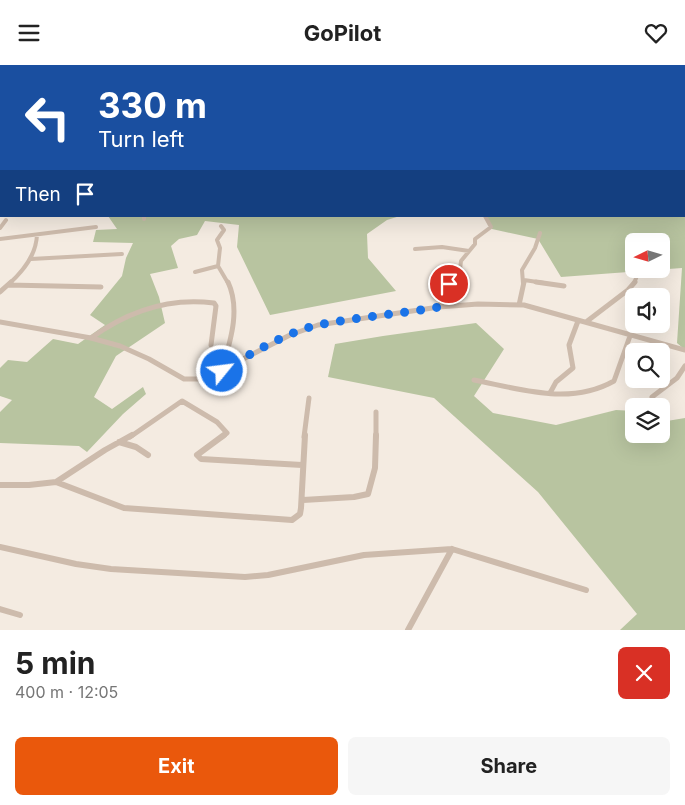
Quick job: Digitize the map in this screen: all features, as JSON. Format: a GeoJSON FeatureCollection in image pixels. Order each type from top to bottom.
{"type":"FeatureCollection","features":[{"type":"Feature","properties":{"kind":"street"},"geometry":{"type":"LineString","coordinates":[[439,307],[447,294],[447,286],[459,278],[461,261],[475,244],[477,237],[491,227],[486,217]]}},
{"type":"Feature","properties":{"kind":"street"},"geometry":{"type":"LineString","coordinates":[[0,228],[6,220]]}},
{"type":"Feature","properties":{"kind":"street"},"geometry":{"type":"LineString","coordinates":[[220,226],[224,230],[217,241],[220,248],[218,266],[229,284],[232,296],[234,326],[222,371]]}},
{"type":"Feature","properties":{"kind":"street"},"geometry":{"type":"LineString","coordinates":[[0,239],[96,227]]}},
{"type":"Feature","properties":{"kind":"street"},"geometry":{"type":"LineString","coordinates":[[519,305],[524,279],[522,270],[535,248],[540,233]]}},
{"type":"Feature","properties":{"kind":"street"},"geometry":{"type":"LineString","coordinates":[[0,292],[31,259],[38,242],[37,235]]}},
{"type":"Feature","properties":{"kind":"street"},"geometry":{"type":"LineString","coordinates":[[415,249],[442,247],[469,251]]}},
{"type":"Feature","properties":{"kind":"street"},"geometry":{"type":"LineString","coordinates":[[31,259],[122,254]]}},
{"type":"Feature","properties":{"kind":"street"},"geometry":{"type":"LineString","coordinates":[[195,272],[218,266]]}},
{"type":"Feature","properties":{"kind":"street"},"geometry":{"type":"LineString","coordinates":[[586,322],[606,305],[629,290],[637,278]]}},
{"type":"Feature","properties":{"kind":"street"},"geometry":{"type":"LineString","coordinates":[[524,279],[564,286]]}},
{"type":"Feature","properties":{"kind":"street"},"geometry":{"type":"LineString","coordinates":[[8,285],[101,287]]}},
{"type":"Feature","properties":{"kind":"street"},"geometry":{"type":"LineString","coordinates":[[91,338],[113,322],[150,308],[170,302],[195,301],[211,302],[216,306],[211,345]]}},
{"type":"Feature","properties":{"kind":"street"},"geometry":{"type":"LineString","coordinates":[[0,322],[91,338],[120,346],[184,379],[200,380],[222,371],[290,335],[318,325],[439,307],[478,304],[519,305],[685,350]]}},
{"type":"Feature","properties":{"kind":"street"},"geometry":{"type":"LineString","coordinates":[[550,393],[556,382],[573,368],[569,345],[578,321]]}},
{"type":"Feature","properties":{"kind":"street"},"geometry":{"type":"LineString","coordinates":[[474,380],[550,393],[576,395],[612,383],[630,336]]}},
{"type":"Feature","properties":{"kind":"street"},"geometry":{"type":"LineString","coordinates":[[652,397],[678,378],[685,366]]}},
{"type":"Feature","properties":{"kind":"street"},"geometry":{"type":"LineString","coordinates":[[56,481],[124,508],[292,520],[300,514],[303,501],[302,465],[309,398]]}},
{"type":"Feature","properties":{"kind":"street"},"geometry":{"type":"LineString","coordinates":[[0,485],[30,485],[56,481],[138,432],[179,402],[184,402],[217,423],[227,433],[197,455],[201,459],[302,465]]}},
{"type":"Feature","properties":{"kind":"street"},"geometry":{"type":"LineString","coordinates":[[303,501],[368,494],[375,467],[376,412]]}},
{"type":"Feature","properties":{"kind":"street"},"geometry":{"type":"LineString","coordinates":[[119,442],[136,447],[148,455]]}},
{"type":"Feature","properties":{"kind":"street"},"geometry":{"type":"LineString","coordinates":[[0,547],[76,564],[111,569],[245,577],[268,575],[364,555],[452,549],[586,590]]}},
{"type":"Feature","properties":{"kind":"street"},"geometry":{"type":"LineString","coordinates":[[408,630],[452,549]]}},
{"type":"Feature","properties":{"kind":"street"},"geometry":{"type":"LineString","coordinates":[[0,609],[20,615]]}},
{"type":"Feature","properties":{"kind":"green space"},"geometry":{"type":"Polygon","coordinates":[[[109,217],[397,217],[387,220],[367,234],[368,258],[396,291],[270,315],[237,247],[239,225],[205,221],[197,235],[179,239],[171,246],[178,268],[150,274],[159,297],[165,323],[116,356],[94,397],[112,409],[143,387],[146,394],[123,414],[87,452],[79,446],[0,443],[0,412],[12,400],[0,396],[0,368],[8,360],[27,362],[53,339],[78,344],[105,325],[90,315],[122,276],[126,258],[133,243],[93,242],[96,230],[117,229],[109,217]]]}},
{"type":"Feature","properties":{"kind":"green space"},"geometry":{"type":"Polygon","coordinates":[[[485,217],[685,217],[685,350],[677,343],[682,268],[670,269],[670,233],[625,233],[625,272],[561,277],[538,239],[492,229],[485,217]]]}},
{"type":"Feature","properties":{"kind":"green space"},"geometry":{"type":"Polygon","coordinates":[[[476,323],[504,349],[474,396],[493,413],[556,425],[616,410],[625,410],[625,443],[670,443],[670,420],[685,418],[685,630],[620,630],[637,614],[538,492],[434,398],[328,377],[335,344],[476,323]]]}},
{"type":"Feature","properties":{"kind":"route"},"geometry":{"type":"LineString","coordinates":[[222,371],[290,335],[318,325],[439,307],[447,294],[447,286],[449,284]]}}]}
